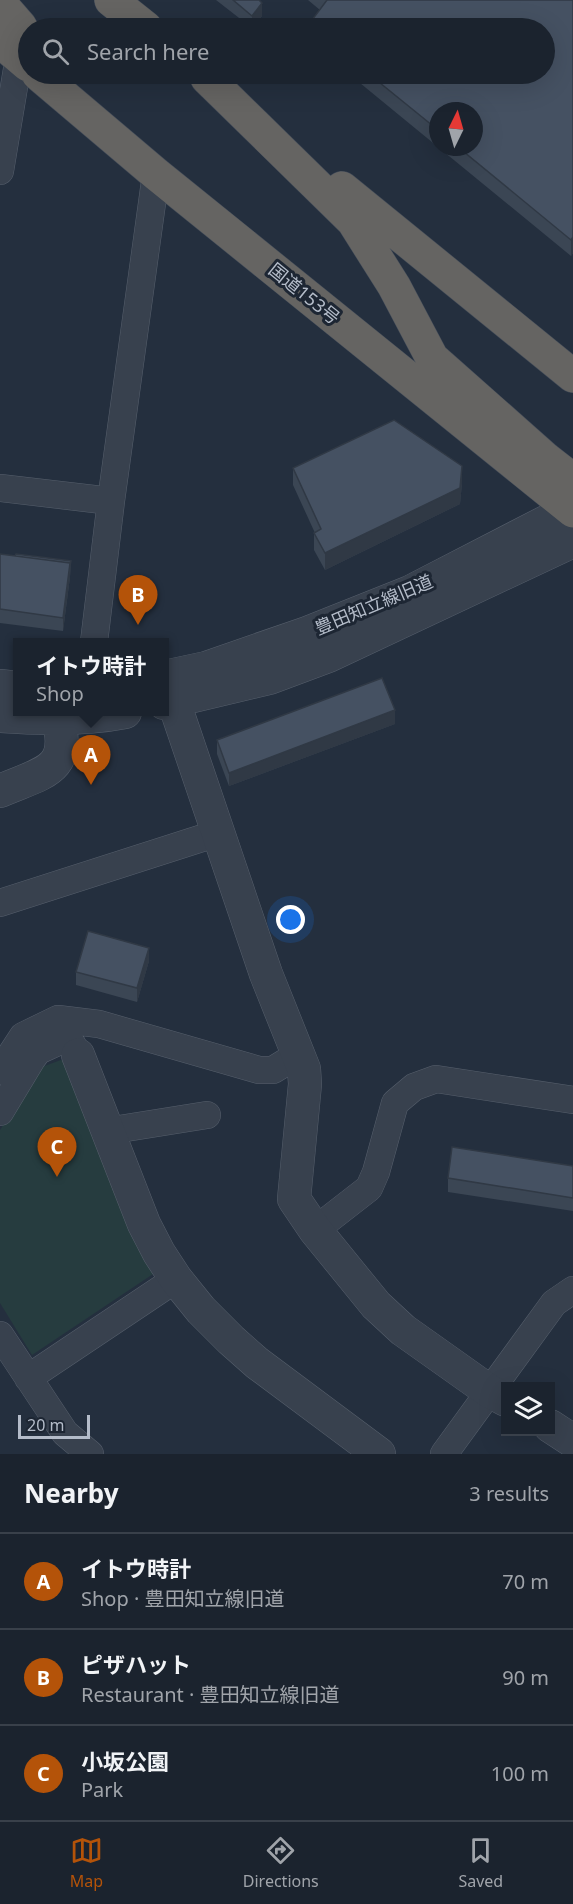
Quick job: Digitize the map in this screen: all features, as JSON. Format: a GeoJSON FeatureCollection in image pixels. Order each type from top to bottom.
{"type":"FeatureCollection","features":[{"type":"Feature","properties":{"kind":"highway"},"geometry":{"type":"LineString","coordinates":[[111,0],[134,18]]}},
{"type":"Feature","properties":{"kind":"highway","name":"国道153号"},"geometry":{"type":"LineString","coordinates":[[0,3],[18,24]]}},
{"type":"Feature","properties":{"kind":"highway","name":"国道153号"},"geometry":{"type":"LineString","coordinates":[[55,84],[156,174],[572,510]]}},
{"type":"Feature","properties":{"kind":"highway"},"geometry":{"type":"LineString","coordinates":[[212,84],[353,221],[394,286],[432,358],[546,459],[572,510]]}},
{"type":"Feature","properties":{"kind":"highway"},"geometry":{"type":"LineString","coordinates":[[214,84],[573,376]]}},
{"type":"Feature","properties":{"kind":"street"},"geometry":{"type":"LineString","coordinates":[[0,171],[26,84]]}},
{"type":"Feature","properties":{"kind":"street"},"geometry":{"type":"LineString","coordinates":[[94,638],[156,174]]}},
{"type":"Feature","properties":{"kind":"street"},"geometry":{"type":"LineString","coordinates":[[0,488],[111,501]]}},
{"type":"Feature","properties":{"kind":"street","name":"豊田知立線旧道"},"geometry":{"type":"LineString","coordinates":[[169,687],[206,668],[307,633],[410,592],[572,510]]}},
{"type":"Feature","properties":{"kind":"street"},"geometry":{"type":"LineString","coordinates":[[169,697],[266,974],[304,1069],[305,1084],[294,1199],[315,1230],[376,1305],[403,1330],[497,1396]]}},
{"type":"Feature","properties":{"kind":"street"},"geometry":{"type":"LineString","coordinates":[[0,716],[58,718],[84,716]]}},
{"type":"Feature","properties":{"kind":"street"},"geometry":{"type":"LineString","coordinates":[[0,791],[54,767],[63,743],[58,718]]}},
{"type":"Feature","properties":{"kind":"street"},"geometry":{"type":"LineString","coordinates":[[0,903],[218,833]]}},
{"type":"Feature","properties":{"kind":"street"},"geometry":{"type":"LineString","coordinates":[[0,1071],[23,1036],[58,1019],[99,1024],[260,1070],[273,1070],[299,1054]]}},
{"type":"Feature","properties":{"kind":"street"},"geometry":{"type":"LineString","coordinates":[[0,1112],[38,1051],[62,1040],[72,1044],[144,1224],[176,1279],[201,1310],[257,1363],[380,1454]]}},
{"type":"Feature","properties":{"kind":"street"},"geometry":{"type":"LineString","coordinates":[[315,1230],[369,1188],[376,1172],[395,1103],[414,1087],[436,1078],[573,1100]]}},
{"type":"Feature","properties":{"kind":"street"},"geometry":{"type":"LineString","coordinates":[[107,1131],[207,1115]]}},
{"type":"Feature","properties":{"kind":"street"},"geometry":{"type":"LineString","coordinates":[[28,1378],[176,1279]]}},
{"type":"Feature","properties":{"kind":"street"},"geometry":{"type":"LineString","coordinates":[[444,1454],[497,1396],[554,1303],[573,1290]]}},
{"type":"Feature","properties":{"kind":"street"},"geometry":{"type":"LineString","coordinates":[[0,1335],[65,1433],[90,1454]]}},
{"type":"Feature","properties":{"kind":"street"},"geometry":{"type":"LineString","coordinates":[[555,1429],[573,1441]]}},
{"type":"Feature","properties":{"kind":"green space"},"geometry":{"type":"Polygon","coordinates":[[[69,1057],[159,1270],[32,1355],[0,1303],[0,1130],[39,1068],[69,1057]]]}},
{"type":"Feature","properties":{"kind":"building"},"geometry":{"type":"Polygon","coordinates":[[[233,0],[259,0],[262,3],[252,16],[233,0]]]}},
{"type":"Feature","properties":{"kind":"building"},"geometry":{"type":"Polygon","coordinates":[[[327,0],[573,0],[573,237],[571,240],[469,156],[483,156],[483,102],[429,102],[429,123],[381,84],[555,84],[555,18],[314,18],[327,0]]]}},
{"type":"Feature","properties":{"kind":"building"},"geometry":{"type":"Polygon","coordinates":[[[394,420],[462,466],[460,488],[325,553],[314,533],[321,529],[293,468],[394,420]]]}},
{"type":"Feature","properties":{"kind":"building"},"geometry":{"type":"Polygon","coordinates":[[[0,554],[70,563],[63,618],[0,609],[0,554]]]}},
{"type":"Feature","properties":{"kind":"building"},"geometry":{"type":"Polygon","coordinates":[[[16,554],[71,561],[70,566],[70,563],[15,556],[16,554]]]}},
{"type":"Feature","properties":{"kind":"building"},"geometry":{"type":"Polygon","coordinates":[[[382,678],[395,710],[229,773],[217,740],[382,678]]]}},
{"type":"Feature","properties":{"kind":"building"},"geometry":{"type":"Polygon","coordinates":[[[88,931],[149,948],[137,988],[76,972],[88,931]]]}},
{"type":"Feature","properties":{"kind":"building"},"geometry":{"type":"Polygon","coordinates":[[[452,1147],[573,1166],[573,1198],[448,1178],[452,1147]]]}},
{"type":"Feature","properties":{"kind":"place","name":"ピザハット"},"geometry":{"type":"Point","coordinates":[138,625]}},
{"type":"Feature","properties":{"kind":"place","name":"イトウ時計"},"geometry":{"type":"Point","coordinates":[91,785]}},
{"type":"Feature","properties":{"kind":"place","name":"小坂公園"},"geometry":{"type":"Point","coordinates":[57,1177]}}]}
